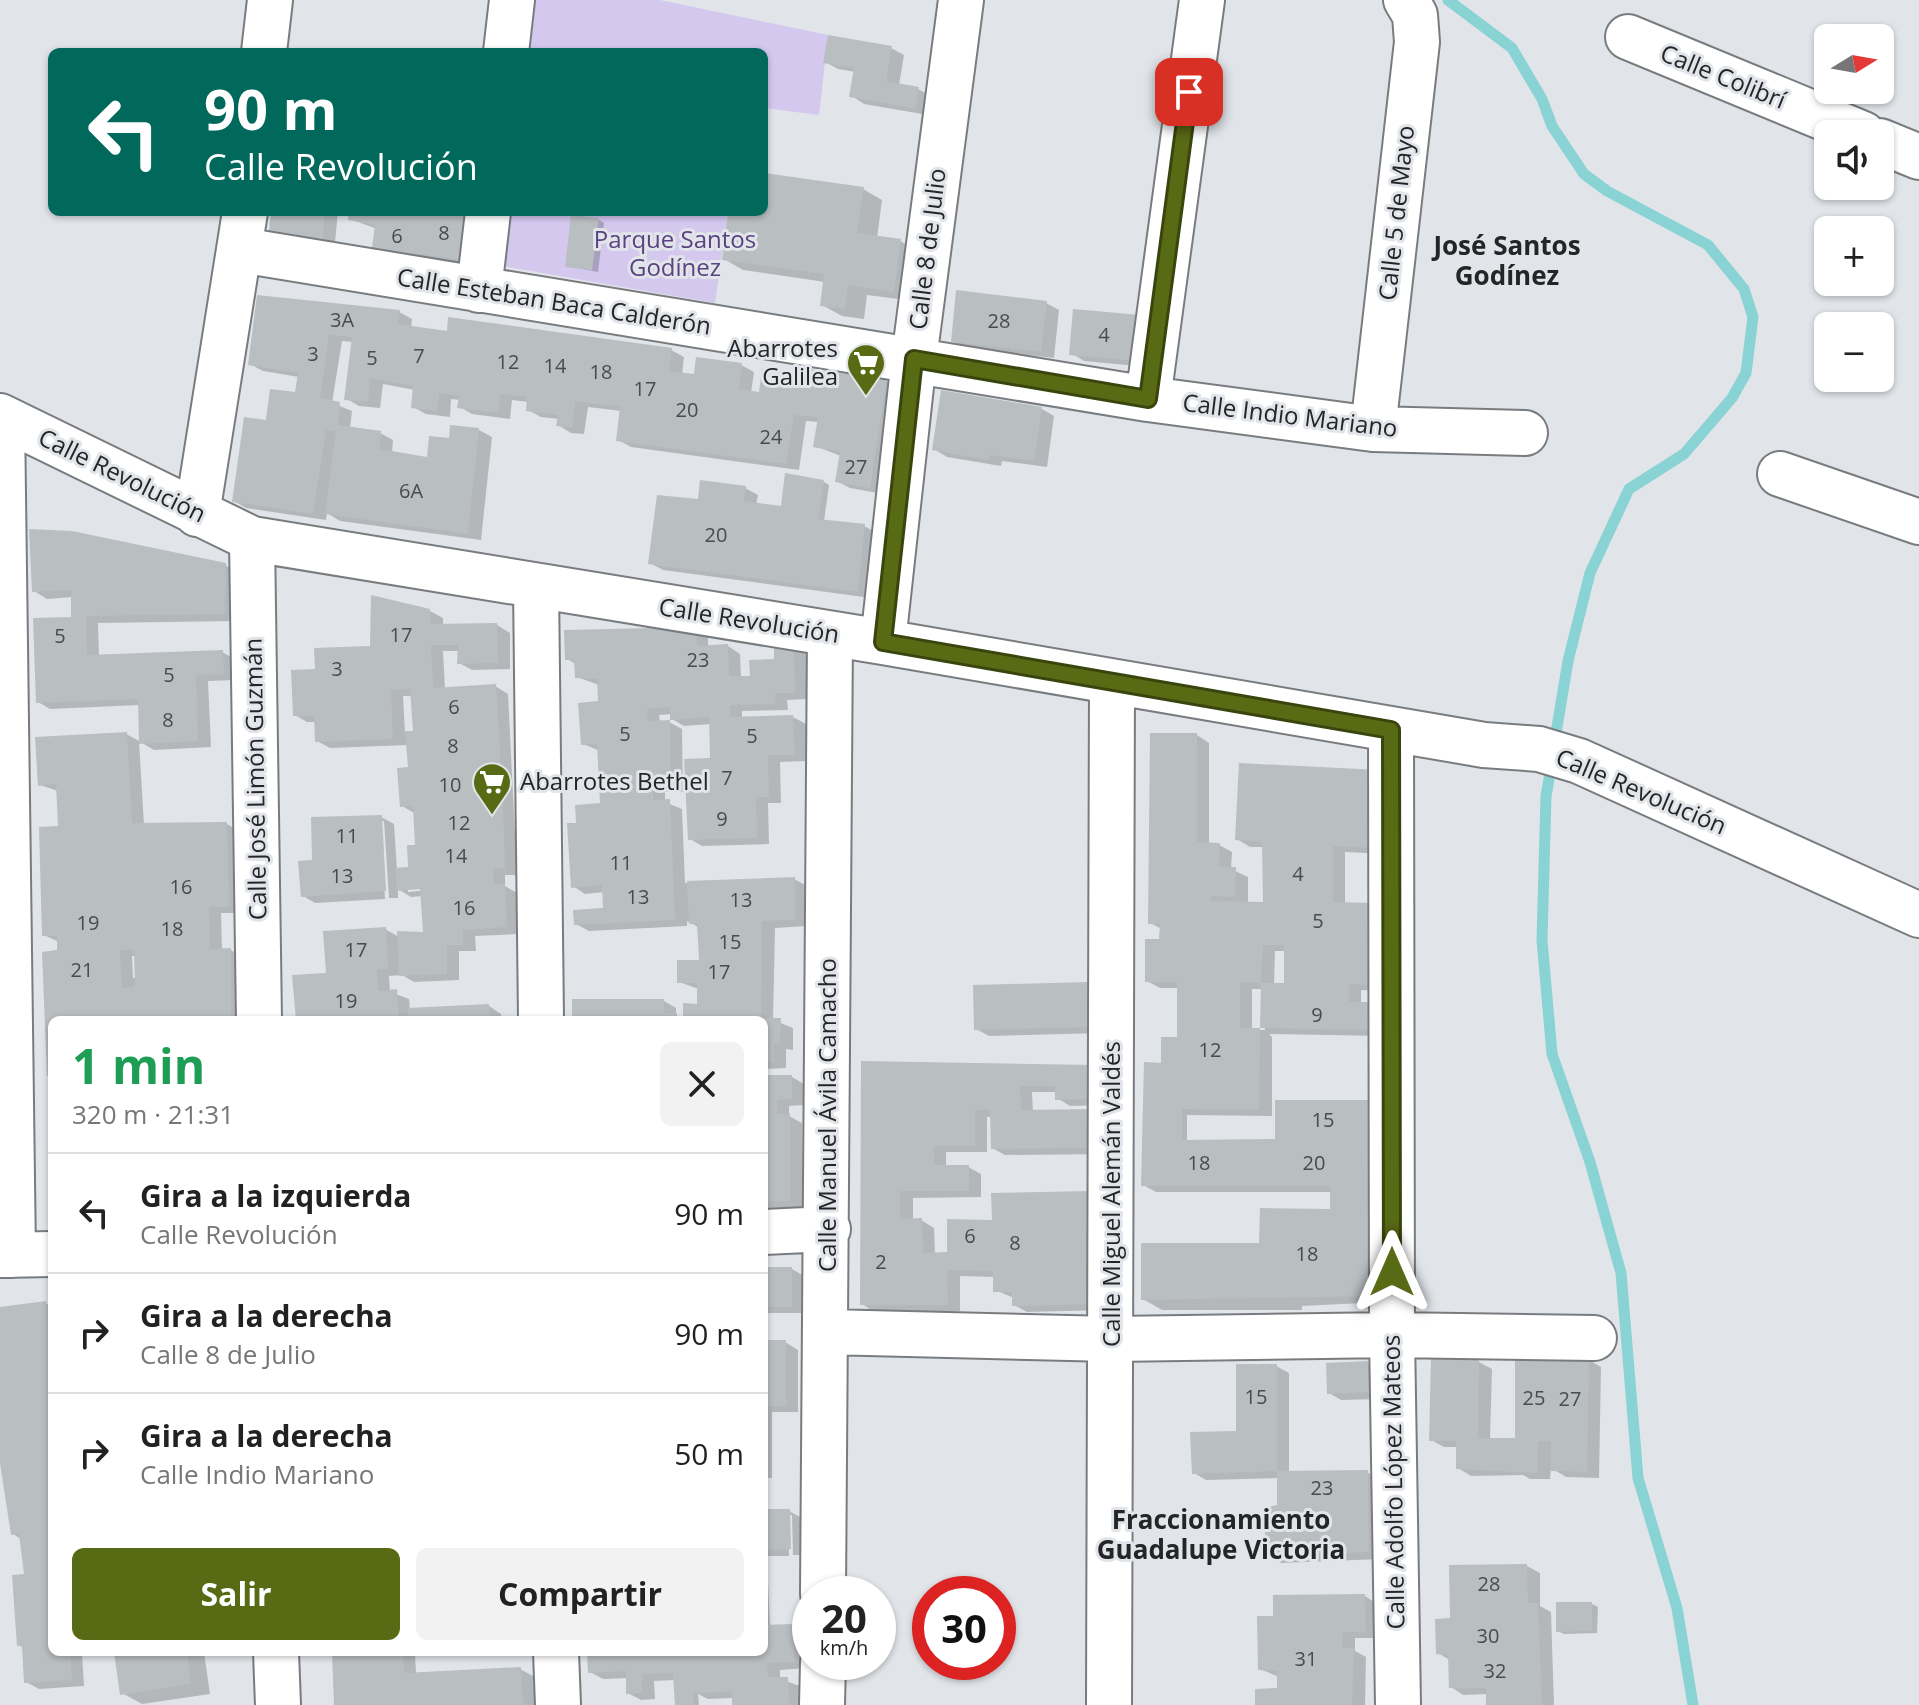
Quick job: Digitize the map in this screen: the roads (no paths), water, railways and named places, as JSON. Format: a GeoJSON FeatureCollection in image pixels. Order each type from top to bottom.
{"type":"FeatureCollection","features":[{"type":"Feature","properties":{"kind":"street"},"geometry":{"type":"LineString","coordinates":[[264,48],[270,0]]}},
{"type":"Feature","properties":{"kind":"street"},"geometry":{"type":"LineString","coordinates":[[506,48],[512,0]]}},
{"type":"Feature","properties":{"kind":"street","name":"Calle 8 de Julio"},"geometry":{"type":"LineString","coordinates":[[883,642],[914,359],[961,0]]}},
{"type":"Feature","properties":{"kind":"street"},"geometry":{"type":"LineString","coordinates":[[1148,399],[1202,0]]}},
{"type":"Feature","properties":{"kind":"street","name":"Calle 5 de Mayo"},"geometry":{"type":"LineString","coordinates":[[1373,429],[1417,42],[1415,15],[1406,0]]}},
{"type":"Feature","properties":{"kind":"street","name":"Calle Colibrí"},"geometry":{"type":"LineString","coordinates":[[1628,37],[1829,120]]}},
{"type":"Feature","properties":{"kind":"street"},"geometry":{"type":"LineString","coordinates":[[1894,147],[1919,157]]}},
{"type":"Feature","properties":{"kind":"street"},"geometry":{"type":"LineString","coordinates":[[479,290],[488,216]]}},
{"type":"Feature","properties":{"kind":"street"},"geometry":{"type":"LineString","coordinates":[[197,514],[243,231]]}},
{"type":"Feature","properties":{"kind":"street","name":"Calle Esteban Baca Calderón"},"geometry":{"type":"LineString","coordinates":[[243,231],[479,290],[914,359]]}},
{"type":"Feature","properties":{"kind":"street","name":"Calle Indio Mariano"},"geometry":{"type":"LineString","coordinates":[[914,359],[1148,399],[1373,429],[1525,433]]}},
{"type":"Feature","properties":{"kind":"street"},"geometry":{"type":"LineString","coordinates":[[1,417],[22,1255]]}},
{"type":"Feature","properties":{"kind":"street","name":"Calle Revolución"},"geometry":{"type":"LineString","coordinates":[[1,417],[252,539],[883,642],[1391,730],[1484,745],[1539,749],[1579,761],[1919,915]]}},
{"type":"Feature","properties":{"kind":"street"},"geometry":{"type":"LineString","coordinates":[[1780,474],[1919,522]]}},
{"type":"Feature","properties":{"kind":"street","name":"Calle José Limón Guzmán"},"geometry":{"type":"LineString","coordinates":[[252,539],[259,1016]]}},
{"type":"Feature","properties":{"kind":"street"},"geometry":{"type":"LineString","coordinates":[[536,586],[541,1016]]}},
{"type":"Feature","properties":{"kind":"street","name":"Calle Manuel Ávila Camacho"},"geometry":{"type":"LineString","coordinates":[[823,1576],[830,635]]}},
{"type":"Feature","properties":{"kind":"street","name":"Calle Miguel Alemán Valdés"},"geometry":{"type":"LineString","coordinates":[[1109,1705],[1112,684]]}},
{"type":"Feature","properties":{"kind":"street","name":"Calle Adolfo López Mateos"},"geometry":{"type":"LineString","coordinates":[[1391,730],[1392,1335],[1398,1705]]}},
{"type":"Feature","properties":{"kind":"street"},"geometry":{"type":"LineString","coordinates":[[768,1232],[828,1229]]}},
{"type":"Feature","properties":{"kind":"street"},"geometry":{"type":"LineString","coordinates":[[827,1332],[1112,1339],[1392,1335],[1594,1338]]}},
{"type":"Feature","properties":{"kind":"street"},"geometry":{"type":"LineString","coordinates":[[276,1656],[278,1705]]}},
{"type":"Feature","properties":{"kind":"street"},"geometry":{"type":"LineString","coordinates":[[556,1656],[558,1705]]}},
{"type":"Feature","properties":{"kind":"street"},"geometry":{"type":"LineString","coordinates":[[822,1705],[823,1680]]}},
{"type":"Feature","properties":{"kind":"waterway"},"geometry":{"type":"LineString","coordinates":[[1448,0],[1512,48],[1542,99],[1552,126],[1584,174],[1607,191],[1708,245],[1744,289],[1753,317],[1746,373],[1732,398],[1684,454],[1629,489],[1590,573],[1568,661],[1554,745]]}},
{"type":"Feature","properties":{"kind":"waterway"},"geometry":{"type":"LineString","coordinates":[[1552,762],[1546,796],[1542,940],[1552,1054],[1590,1162],[1621,1273],[1638,1478],[1677,1608],[1693,1705]]}},
{"type":"Feature","properties":{"kind":"place","name":"Abarrotes Galilea"},"geometry":{"type":"Point","coordinates":[866,397]}},
{"type":"Feature","properties":{"kind":"place","name":"Abarrotes Bethel"},"geometry":{"type":"Point","coordinates":[492,816]}},
{"type":"Feature","properties":{"kind":"district","name":"José Santos Godínez"},"geometry":{"type":"Point","coordinates":[1507,261]}},
{"type":"Feature","properties":{"kind":"district","name":"Fraccionamiento Guadalupe Victoria"},"geometry":{"type":"Point","coordinates":[1221,1535]}},
{"type":"Feature","properties":{"kind":"park label","name":"Parque Santos Godínez"},"geometry":{"type":"Point","coordinates":[675,254]}}]}
